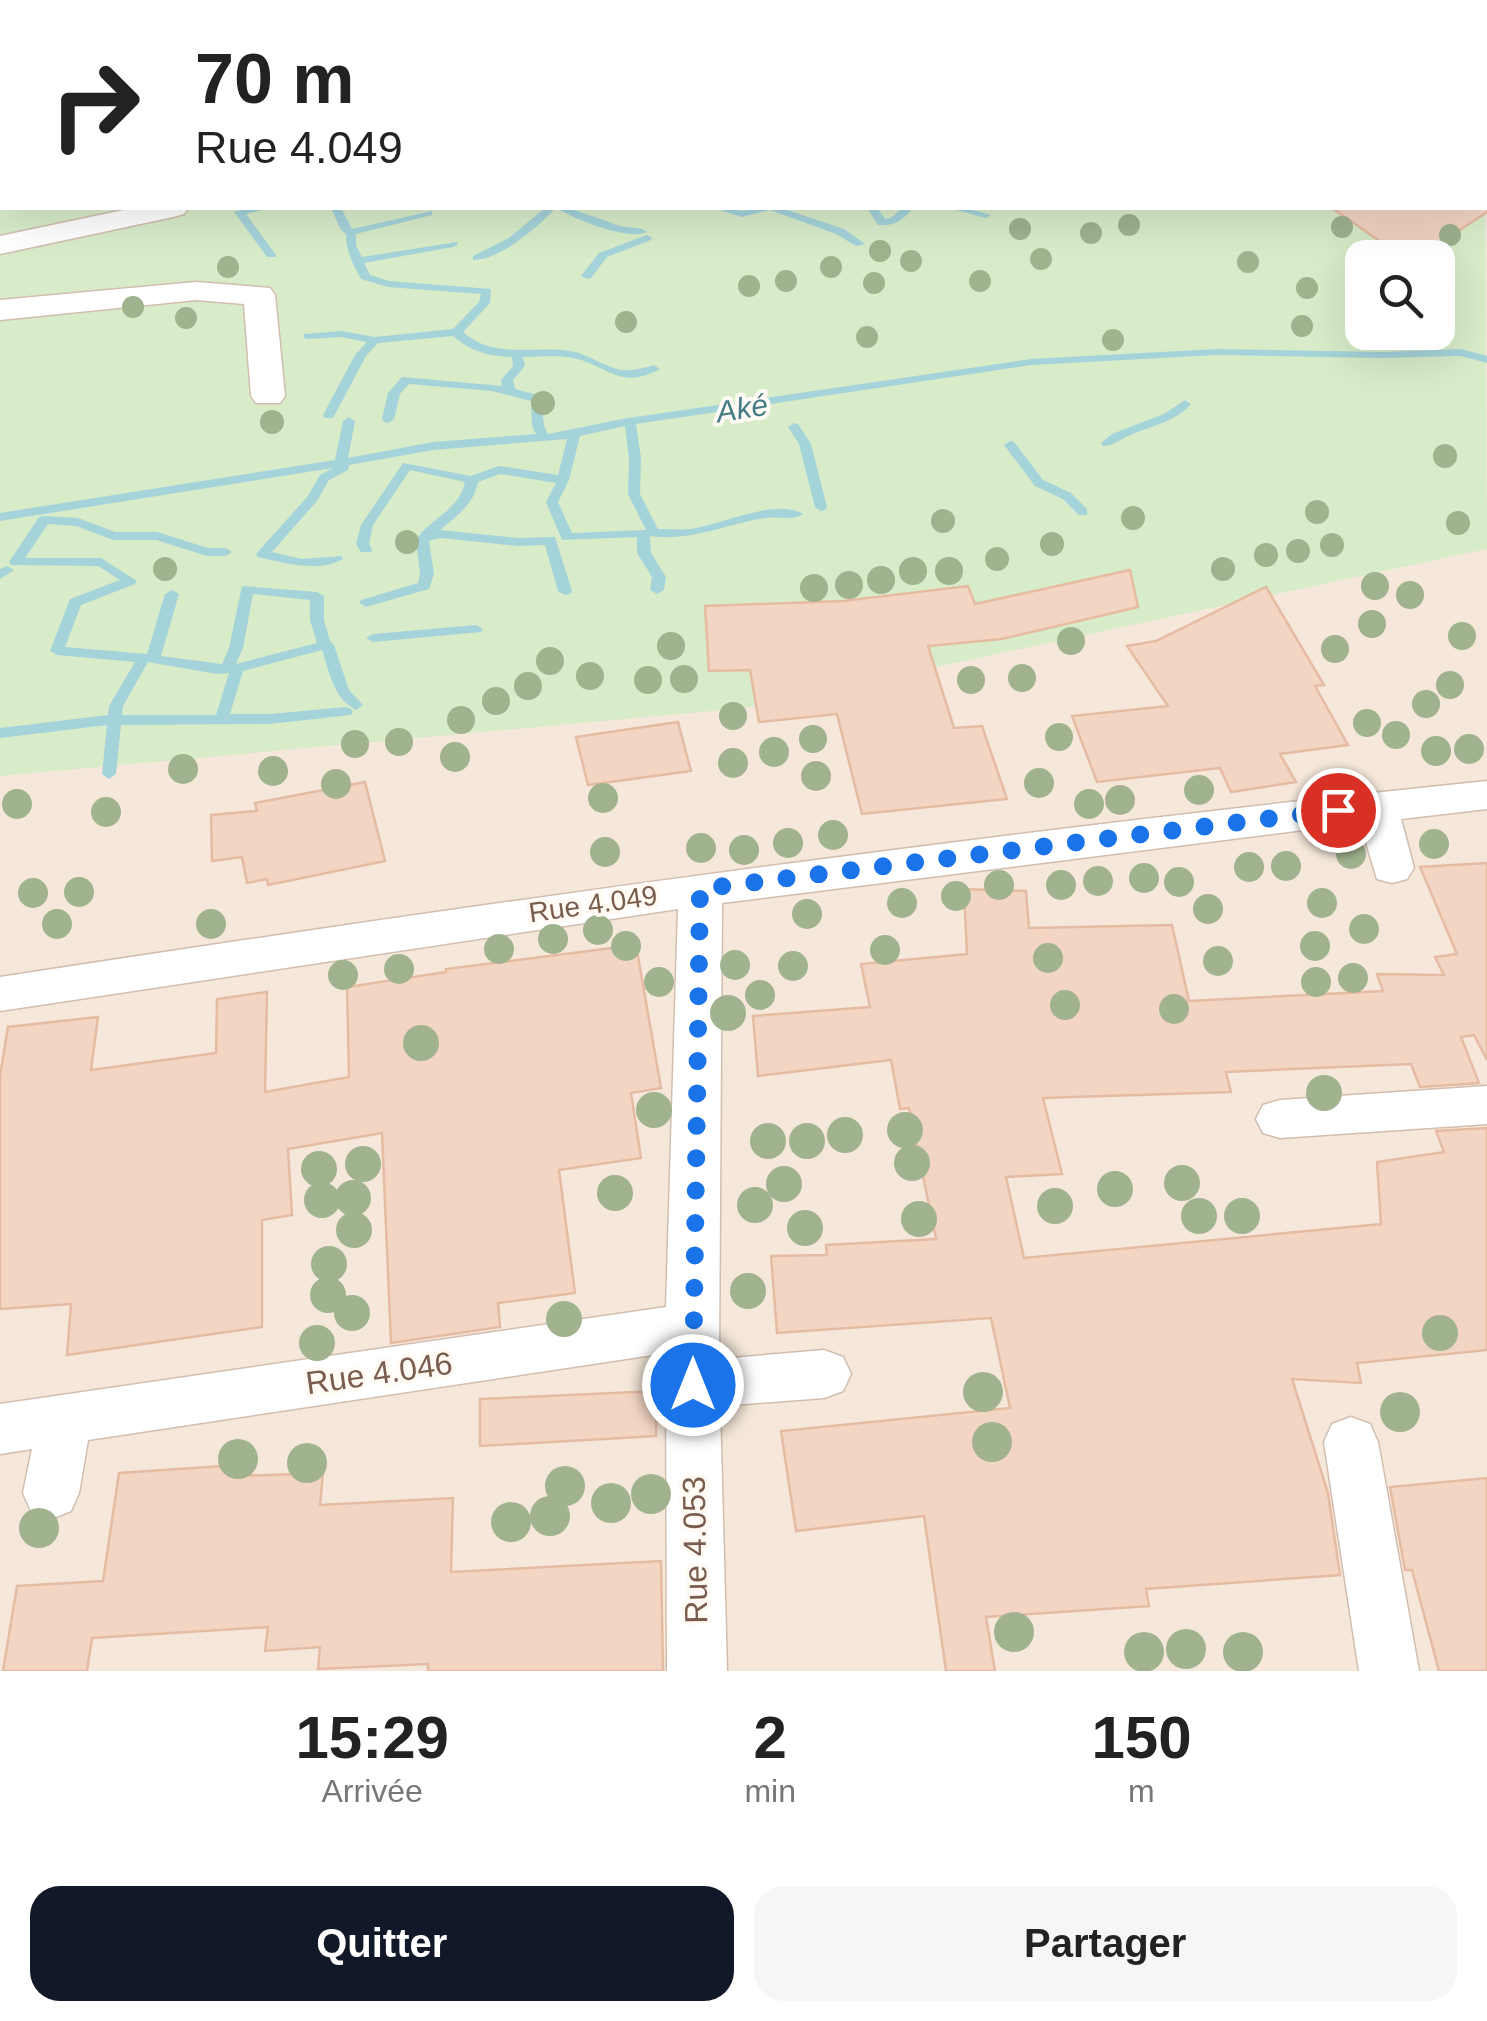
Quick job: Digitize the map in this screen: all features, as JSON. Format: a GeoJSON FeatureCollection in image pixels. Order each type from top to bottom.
{"type":"FeatureCollection","features":[{"type":"Feature","properties":{"kind":"street"},"geometry":{"type":"LineString","coordinates":[[0,245],[165,210]]}},
{"type":"Feature","properties":{"kind":"street"},"geometry":{"type":"LineString","coordinates":[[0,310],[196,291],[260,295],[268,396]]}},
{"type":"Feature","properties":{"kind":"street","name":"Rue 4.049"},"geometry":{"type":"LineString","coordinates":[[0,994],[317,943],[700,889],[1487,795]]}},
{"type":"Feature","properties":{"kind":"street"},"geometry":{"type":"LineString","coordinates":[[1378,806],[1392,868]]}},
{"type":"Feature","properties":{"kind":"street","name":"Rue 4.053"},"geometry":{"type":"LineString","coordinates":[[697,1671],[692,1326],[700,889]]}},
{"type":"Feature","properties":{"kind":"street"},"geometry":{"type":"LineString","coordinates":[[1280,1119],[1487,1105]]}},
{"type":"Feature","properties":{"kind":"street","name":"Rue 4.046"},"geometry":{"type":"LineString","coordinates":[[0,1429],[692,1326]]}},
{"type":"Feature","properties":{"kind":"street"},"geometry":{"type":"LineString","coordinates":[[693,1385],[824,1374]]}},
{"type":"Feature","properties":{"kind":"street"},"geometry":{"type":"LineString","coordinates":[[51,1494],[65,1419]]}},
{"type":"Feature","properties":{"kind":"street"},"geometry":{"type":"LineString","coordinates":[[1351,1442],[1390,1671]]}},
{"type":"Feature","properties":{"kind":"shaded area"},"geometry":{"type":"Polygon","coordinates":[[[0,210],[1487,210],[1487,1671],[0,1671],[0,210]]]}},
{"type":"Feature","properties":{"kind":"green space"},"geometry":{"type":"Polygon","coordinates":[[[0,210],[1485,210],[1487,549],[745,708],[0,776],[0,210]]]}},
{"type":"Feature","properties":{"kind":"building"},"geometry":{"type":"Polygon","coordinates":[[[1335,210],[1487,210],[1445,240],[1378,240],[1335,210]]]}},
{"type":"Feature","properties":{"kind":"building"},"geometry":{"type":"Polygon","coordinates":[[[1130,570],[1138,607],[1002,639],[928,646],[954,728],[982,726],[1007,799],[862,814],[837,714],[759,722],[750,670],[709,671],[705,606],[843,601],[968,586],[975,604],[1130,570]]]}},
{"type":"Feature","properties":{"kind":"building"},"geometry":{"type":"Polygon","coordinates":[[[1266,587],[1324,685],[1315,686],[1348,745],[1280,754],[1296,782],[1231,792],[1220,768],[1097,782],[1072,716],[1168,706],[1127,646],[1156,641],[1266,587]]]}},
{"type":"Feature","properties":{"kind":"building"},"geometry":{"type":"Polygon","coordinates":[[[678,722],[691,771],[588,785],[576,737],[678,722]]]}},
{"type":"Feature","properties":{"kind":"building"},"geometry":{"type":"Polygon","coordinates":[[[365,782],[385,861],[268,885],[267,879],[247,883],[242,857],[212,861],[211,815],[257,811],[255,803],[365,782]]]}},
{"type":"Feature","properties":{"kind":"building"},"geometry":{"type":"Polygon","coordinates":[[[1487,863],[1487,1060],[1474,1035],[1461,1037],[1479,1083],[1420,1087],[1411,1064],[1226,1072],[1231,1092],[1043,1098],[1062,1174],[1006,1177],[1024,1258],[1381,1224],[1377,1162],[1444,1152],[1436,1131],[1487,1128],[1487,1350],[1357,1363],[1361,1383],[1292,1379],[1328,1493],[1340,1575],[1146,1589],[1149,1606],[986,1617],[995,1671],[946,1671],[924,1516],[796,1531],[781,1431],[1010,1408],[991,1318],[777,1333],[771,1256],[827,1255],[826,1245],[936,1239],[909,1108],[900,1109],[891,1060],[758,1076],[753,1016],[870,1007],[861,964],[967,954],[964,889],[1026,891],[1029,928],[1172,925],[1189,1001],[1383,991],[1377,974],[1444,975],[1435,957],[1457,954],[1420,867],[1487,863]]]}},
{"type":"Feature","properties":{"kind":"building"},"geometry":{"type":"Polygon","coordinates":[[[636,945],[661,1088],[631,1093],[641,1158],[559,1170],[575,1293],[498,1303],[500,1327],[391,1343],[382,1133],[288,1149],[292,1215],[262,1220],[262,1327],[67,1355],[71,1304],[0,1309],[0,1076],[8,1027],[98,1017],[91,1070],[216,1053],[217,999],[267,992],[265,1092],[349,1077],[347,987],[446,969],[636,945]]]}},
{"type":"Feature","properties":{"kind":"building"},"geometry":{"type":"Polygon","coordinates":[[[657,1391],[656,1436],[480,1446],[480,1399],[657,1391]]]}},
{"type":"Feature","properties":{"kind":"building"},"geometry":{"type":"Polygon","coordinates":[[[237,1465],[236,1476],[323,1473],[320,1505],[453,1498],[451,1572],[661,1561],[663,1671],[428,1671],[428,1664],[318,1669],[320,1647],[265,1651],[268,1627],[92,1638],[87,1671],[3,1671],[17,1586],[103,1581],[119,1473],[237,1465]]]}},
{"type":"Feature","properties":{"kind":"building"},"geometry":{"type":"Polygon","coordinates":[[[1487,1478],[1487,1671],[1439,1671],[1412,1570],[1405,1570],[1390,1487],[1487,1478]]]}},
{"type":"Feature","properties":{"kind":"waterway"},"geometry":{"type":"LineString","coordinates":[[252,210],[239,212],[271,255]]}},
{"type":"Feature","properties":{"kind":"waterway"},"geometry":{"type":"LineString","coordinates":[[337,210],[346,230],[351,232]]}},
{"type":"Feature","properties":{"kind":"waterway"},"geometry":{"type":"LineString","coordinates":[[477,258],[513,240],[549,210]]}},
{"type":"Feature","properties":{"kind":"waterway"},"geometry":{"type":"LineString","coordinates":[[566,210],[618,229],[642,232]]}},
{"type":"Feature","properties":{"kind":"waterway"},"geometry":{"type":"LineString","coordinates":[[726,210],[742,214],[759,210]]}},
{"type":"Feature","properties":{"kind":"waterway"},"geometry":{"type":"LineString","coordinates":[[779,210],[840,232],[860,244]]}},
{"type":"Feature","properties":{"kind":"waterway"},"geometry":{"type":"LineString","coordinates":[[873,210],[882,223],[894,221],[906,210]]}},
{"type":"Feature","properties":{"kind":"waterway"},"geometry":{"type":"LineString","coordinates":[[962,210],[986,215]]}},
{"type":"Feature","properties":{"kind":"waterway"},"geometry":{"type":"LineString","coordinates":[[351,232],[428,213]]}},
{"type":"Feature","properties":{"kind":"waterway"},"geometry":{"type":"LineString","coordinates":[[351,232],[351,245],[358,261]]}},
{"type":"Feature","properties":{"kind":"waterway"},"geometry":{"type":"LineString","coordinates":[[587,276],[603,255],[647,238]]}},
{"type":"Feature","properties":{"kind":"waterway"},"geometry":{"type":"LineString","coordinates":[[358,261],[453,244]]}},
{"type":"Feature","properties":{"kind":"waterway"},"geometry":{"type":"LineString","coordinates":[[358,261],[365,277],[388,284],[487,291],[484,303],[456,332]]}},
{"type":"Feature","properties":{"kind":"waterway"},"geometry":{"type":"LineString","coordinates":[[375,340],[456,332]]}},
{"type":"Feature","properties":{"kind":"waterway"},"geometry":{"type":"LineString","coordinates":[[456,332],[481,350],[496,353],[574,355],[626,374],[654,369]]}},
{"type":"Feature","properties":{"kind":"waterway"},"geometry":{"type":"LineString","coordinates":[[308,336],[341,334],[375,340]]}},
{"type":"Feature","properties":{"kind":"waterway"},"geometry":{"type":"LineString","coordinates":[[329,415],[361,355],[375,340]]}},
{"type":"Feature","properties":{"kind":"waterway","name":"Aké"},"geometry":{"type":"LineString","coordinates":[[341,463],[433,446],[563,436],[622,423],[1031,362],[1217,352],[1461,352],[1487,360]]}},
{"type":"Feature","properties":{"kind":"waterway"},"geometry":{"type":"LineString","coordinates":[[509,391],[507,380],[519,366],[517,354]]}},
{"type":"Feature","properties":{"kind":"waterway"},"geometry":{"type":"LineString","coordinates":[[388,419],[394,393],[406,380],[493,387],[537,399],[538,426],[543,436]]}},
{"type":"Feature","properties":{"kind":"waterway"},"geometry":{"type":"LineString","coordinates":[[1107,443],[1168,417],[1185,404]]}},
{"type":"Feature","properties":{"kind":"waterway"},"geometry":{"type":"LineString","coordinates":[[341,463],[349,421]]}},
{"type":"Feature","properties":{"kind":"waterway"},"geometry":{"type":"LineString","coordinates":[[630,422],[634,494],[654,533],[690,533],[767,514],[797,514]]}},
{"type":"Feature","properties":{"kind":"waterway"},"geometry":{"type":"LineString","coordinates":[[794,427],[805,444],[821,507]]}},
{"type":"Feature","properties":{"kind":"waterway"},"geometry":{"type":"LineString","coordinates":[[563,480],[574,434]]}},
{"type":"Feature","properties":{"kind":"waterway"},"geometry":{"type":"LineString","coordinates":[[1010,445],[1039,483],[1067,496],[1083,512]]}},
{"type":"Feature","properties":{"kind":"waterway","name":"Aké"},"geometry":{"type":"LineString","coordinates":[[0,517],[341,463]]}},
{"type":"Feature","properties":{"kind":"waterway"},"geometry":{"type":"LineString","coordinates":[[366,549],[362,544],[367,525],[407,466],[472,480]]}},
{"type":"Feature","properties":{"kind":"waterway"},"geometry":{"type":"LineString","coordinates":[[336,559],[302,563],[263,554],[313,498],[324,478],[344,467]]}},
{"type":"Feature","properties":{"kind":"waterway"},"geometry":{"type":"LineString","coordinates":[[472,480],[499,470],[563,480]]}},
{"type":"Feature","properties":{"kind":"waterway"},"geometry":{"type":"LineString","coordinates":[[428,535],[460,506],[471,490],[472,480]]}},
{"type":"Feature","properties":{"kind":"waterway"},"geometry":{"type":"LineString","coordinates":[[563,480],[552,502],[567,537],[643,533],[644,553],[659,577],[657,590]]}},
{"type":"Feature","properties":{"kind":"waterway"},"geometry":{"type":"LineString","coordinates":[[115,720],[116,706],[144,658],[57,651],[75,602],[130,581],[101,562],[16,562],[44,520],[78,522],[113,536],[157,536],[207,552],[226,552]]}},
{"type":"Feature","properties":{"kind":"waterway"},"geometry":{"type":"LineString","coordinates":[[428,535],[457,534],[518,542],[550,540],[565,591]]}},
{"type":"Feature","properties":{"kind":"waterway"},"geometry":{"type":"LineString","coordinates":[[366,603],[424,586],[427,574],[422,540],[428,535]]}},
{"type":"Feature","properties":{"kind":"waterway"},"geometry":{"type":"LineString","coordinates":[[0,575],[7,570]]}},
{"type":"Feature","properties":{"kind":"waterway"},"geometry":{"type":"LineString","coordinates":[[172,594],[153,659],[217,669],[227,669],[236,648],[247,589],[317,596],[317,620],[324,645],[237,668],[222,718]]}},
{"type":"Feature","properties":{"kind":"waterway"},"geometry":{"type":"LineString","coordinates":[[373,638],[476,629]]}},
{"type":"Feature","properties":{"kind":"waterway"},"geometry":{"type":"LineString","coordinates":[[327,645],[343,692],[356,705]]}},
{"type":"Feature","properties":{"kind":"waterway"},"geometry":{"type":"LineString","coordinates":[[115,720],[270,719],[346,712]]}},
{"type":"Feature","properties":{"kind":"waterway"},"geometry":{"type":"LineString","coordinates":[[0,733],[115,720]]}},
{"type":"Feature","properties":{"kind":"waterway"},"geometry":{"type":"LineString","coordinates":[[109,774],[115,720]]}},
{"type":"Feature","properties":{"kind":"route"},"geometry":{"type":"LineString","coordinates":[[693,1385],[700,889],[1338,810]]}}]}
